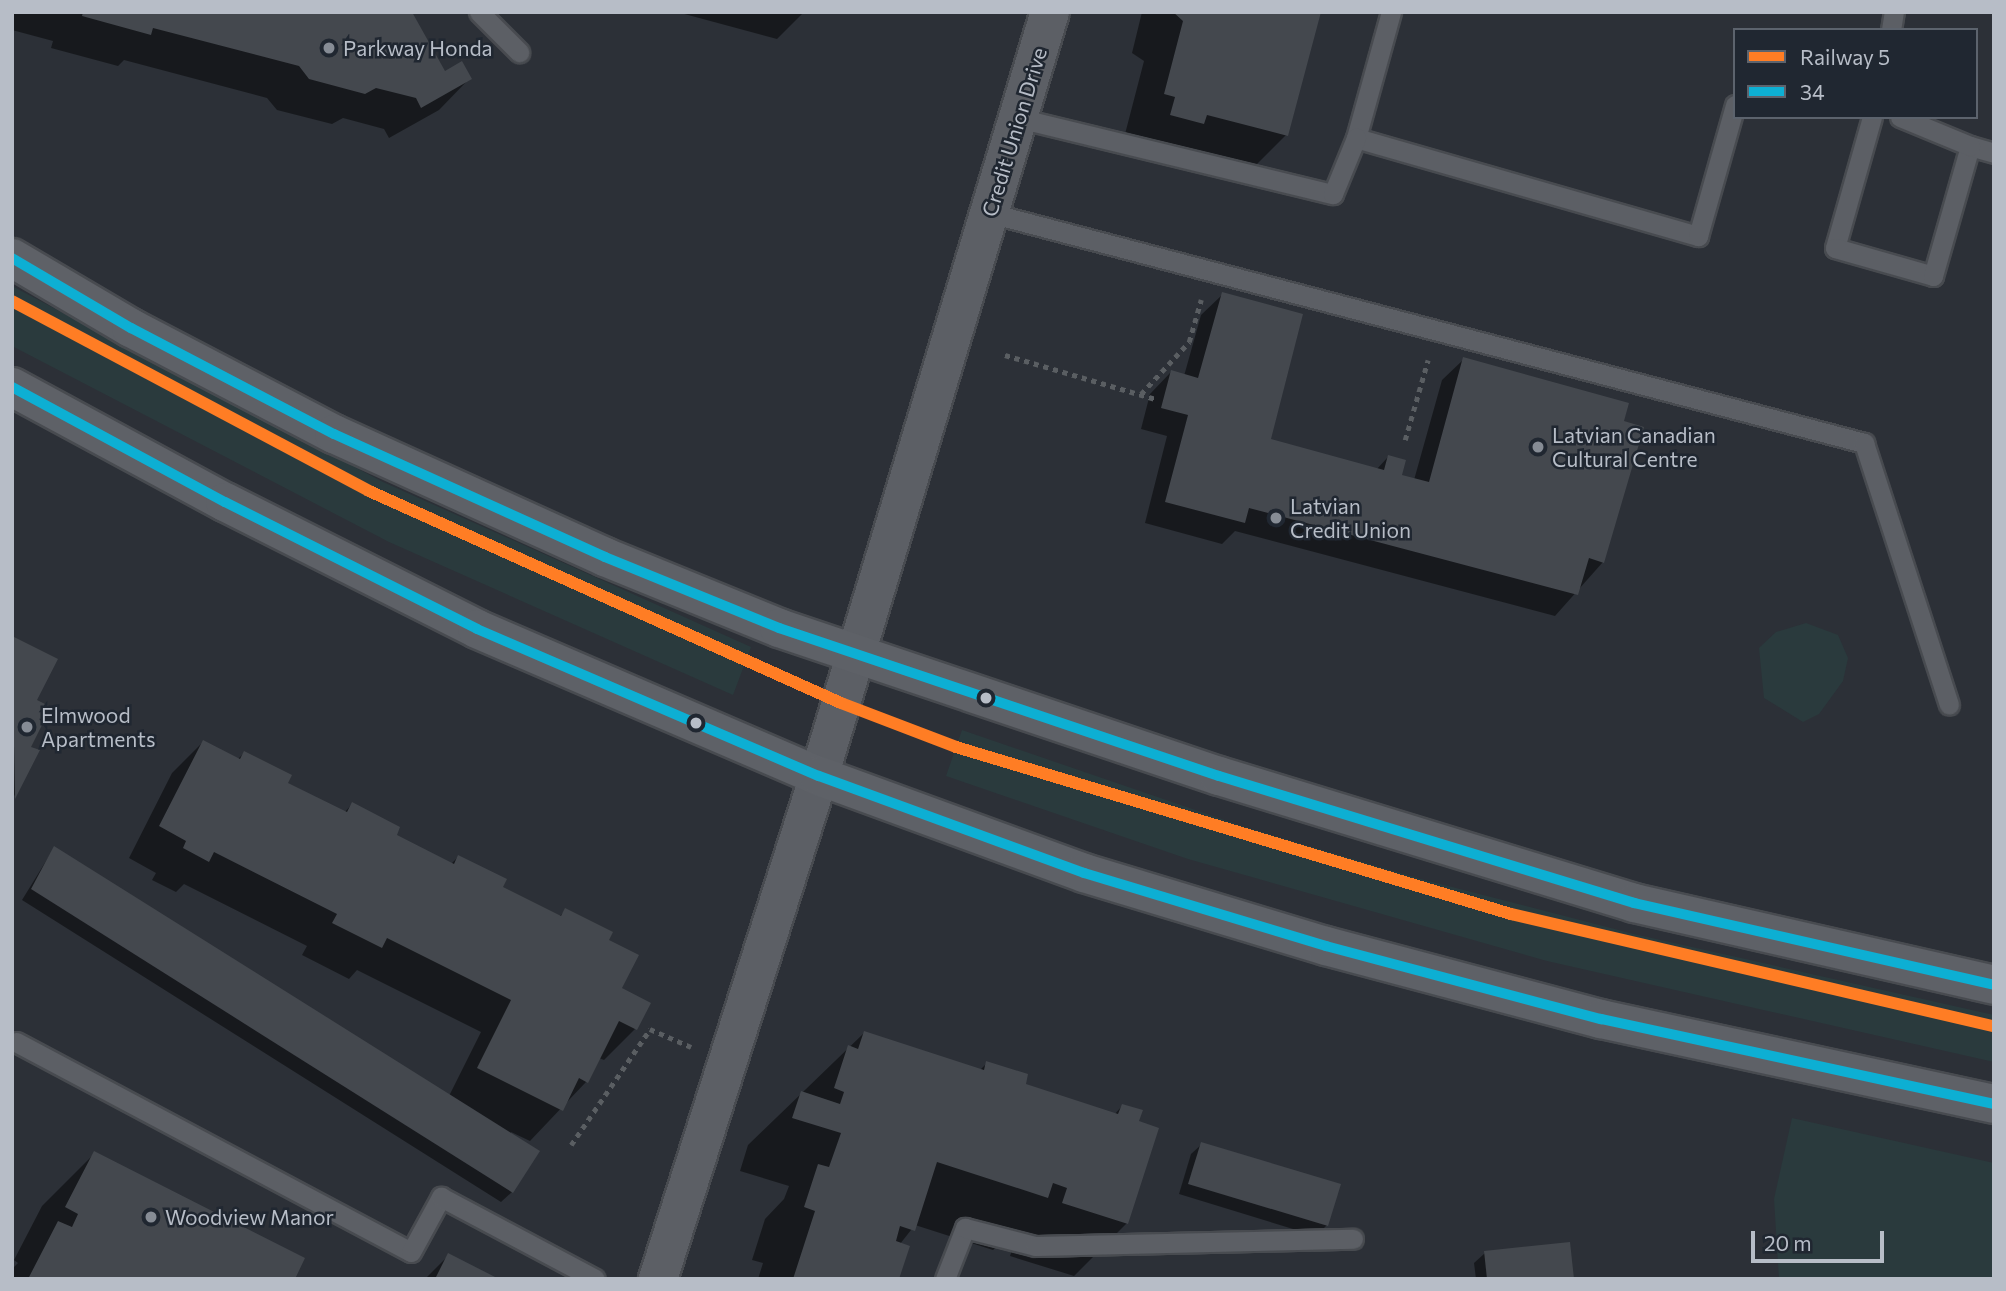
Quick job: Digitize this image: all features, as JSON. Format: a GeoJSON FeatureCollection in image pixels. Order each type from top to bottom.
{"type":"FeatureCollection","features":[{"type":"Feature","properties":{"kind":"main road"},"geometry":{"type":"LineString","coordinates":[[12,258],[131,328],[334,434],[605,557],[856,654],[1219,776],[1634,903],[1994,985]]}},
{"type":"Feature","properties":{"kind":"main road"},"geometry":{"type":"LineString","coordinates":[[12,387],[225,502],[477,629],[819,776],[1084,873],[1326,946],[1601,1019],[1994,1104]]}},
{"type":"Feature","properties":{"kind":"street","name":"Credit Union Drive"},"geometry":{"type":"LineString","coordinates":[[658,1279],[819,776],[1050,12]]}},
{"type":"Feature","properties":{"kind":"lane"},"geometry":{"type":"LineString","coordinates":[[479,12],[519,52]]}},
{"type":"Feature","properties":{"kind":"lane"},"geometry":{"type":"LineString","coordinates":[[1018,118],[1333,194],[1356,138],[1391,12]]}},
{"type":"Feature","properties":{"kind":"lane"},"geometry":{"type":"LineString","coordinates":[[1356,138],[1698,236],[1733,112]]}},
{"type":"Feature","properties":{"kind":"lane"},"geometry":{"type":"LineString","coordinates":[[1871,119],[1835,248],[1933,276],[1970,146]]}},
{"type":"Feature","properties":{"kind":"lane"},"geometry":{"type":"LineString","coordinates":[[1905,119],[1994,153]]}},
{"type":"Feature","properties":{"kind":"lane"},"geometry":{"type":"LineString","coordinates":[[990,212],[1864,443],[1949,705]]}},
{"type":"Feature","properties":{"kind":"lane"},"geometry":{"type":"LineString","coordinates":[[16,1042],[411,1252],[441,1197],[595,1279]]}},
{"type":"Feature","properties":{"kind":"lane"},"geometry":{"type":"LineString","coordinates":[[945,1279],[965,1228],[1035,1246],[1353,1239]]}},
{"type":"Feature","properties":{"kind":"path"},"geometry":{"type":"LineString","coordinates":[[1141,394],[1189,342],[1210,268]]}},
{"type":"Feature","properties":{"kind":"path"},"geometry":{"type":"LineString","coordinates":[[1405,440],[1437,329]]}},
{"type":"Feature","properties":{"kind":"path"},"geometry":{"type":"LineString","coordinates":[[1005,355],[1155,399]]}},
{"type":"Feature","properties":{"kind":"path"},"geometry":{"type":"LineString","coordinates":[[571,1145],[650,1029],[695,1049]]}},
{"type":"Feature","properties":{"kind":"shaded area"},"geometry":{"type":"Polygon","coordinates":[[[12,286],[383,482],[751,647],[733,695],[389,542],[12,346],[12,286]]]}},
{"type":"Feature","properties":{"kind":"shaded area"},"geometry":{"type":"Polygon","coordinates":[[[1806,623],[1838,635],[1848,658],[1843,681],[1819,714],[1803,722],[1764,698],[1759,648],[1776,632],[1806,623]]]}},
{"type":"Feature","properties":{"kind":"shaded area"},"geometry":{"type":"Polygon","coordinates":[[[962,730],[1245,827],[1421,879],[1634,934],[1994,1015],[1994,1062],[1547,961],[1188,859],[946,776],[962,730]]]}},
{"type":"Feature","properties":{"kind":"shaded area"},"geometry":{"type":"Polygon","coordinates":[[[1792,1118],[1994,1163],[1994,1279],[1779,1279],[1774,1199],[1792,1118]]]}},
{"type":"Feature","properties":{"kind":"building","name":"Parkway Honda"},"geometry":{"type":"Polygon","coordinates":[[[83,12],[412,12],[445,71],[462,61],[472,79],[421,108],[416,98],[376,88],[365,94],[309,79],[299,66],[153,28],[151,35],[82,16],[83,12]]]}},
{"type":"Feature","properties":{"kind":"building"},"geometry":{"type":"Polygon","coordinates":[[[1173,12],[1321,12],[1288,136],[1207,115],[1204,124],[1170,115],[1175,97],[1164,94],[1183,21],[1173,12]]]}},
{"type":"Feature","properties":{"kind":"building","name":"Latvian Canadian Cultural Centre"},"geometry":{"type":"Polygon","coordinates":[[[1222,292],[1303,314],[1271,439],[1384,470],[1388,455],[1406,460],[1402,475],[1429,482],[1463,357],[1629,403],[1624,421],[1644,427],[1604,563],[1589,558],[1578,595],[1249,508],[1245,523],[1165,502],[1188,415],[1161,408],[1171,370],[1198,378],[1222,292]]]}},
{"type":"Feature","properties":{"kind":"building"},"geometry":{"type":"Polygon","coordinates":[[[12,636],[58,659],[37,700],[51,707],[31,747],[40,750],[15,799],[12,636]]]}},
{"type":"Feature","properties":{"kind":"building"},"geometry":{"type":"Polygon","coordinates":[[[203,740],[240,759],[244,751],[292,775],[288,783],[347,812],[352,802],[400,827],[397,835],[454,864],[458,855],[507,879],[503,887],[561,916],[565,908],[613,932],[609,940],[639,955],[622,988],[651,1003],[637,1030],[619,1021],[588,1083],[579,1078],[563,1111],[477,1068],[511,1000],[387,938],[382,948],[332,923],[337,914],[214,852],[209,862],[183,848],[186,841],[159,826],[203,740]]]}},
{"type":"Feature","properties":{"kind":"building"},"geometry":{"type":"Polygon","coordinates":[[[54,846],[540,1151],[513,1193],[31,889],[54,846]]]}},
{"type":"Feature","properties":{"kind":"building"},"geometry":{"type":"Polygon","coordinates":[[[864,1031],[984,1070],[986,1061],[1028,1074],[1026,1084],[1118,1114],[1122,1104],[1143,1110],[1139,1121],[1159,1128],[1128,1224],[1062,1203],[1067,1188],[1053,1183],[1048,1198],[937,1162],[915,1231],[900,1226],[896,1241],[910,1246],[899,1279],[793,1279],[815,1211],[804,1207],[818,1164],[829,1167],[841,1133],[792,1118],[801,1091],[840,1104],[844,1092],[834,1088],[848,1045],[858,1049],[864,1031]]]}},
{"type":"Feature","properties":{"kind":"building"},"geometry":{"type":"Polygon","coordinates":[[[1201,1142],[1341,1184],[1328,1226],[1188,1184],[1201,1142]]]}},
{"type":"Feature","properties":{"kind":"building","name":"Woodview Manor"},"geometry":{"type":"Polygon","coordinates":[[[94,1151],[305,1258],[295,1279],[28,1279],[58,1221],[72,1227],[78,1214],[65,1207],[94,1151]]]}},
{"type":"Feature","properties":{"kind":"building"},"geometry":{"type":"Polygon","coordinates":[[[1570,1242],[1574,1279],[1487,1279],[1484,1251],[1570,1242]]]}},
{"type":"Feature","properties":{"kind":"building"},"geometry":{"type":"Polygon","coordinates":[[[448,1253],[499,1279],[435,1279],[448,1253]]]}},
{"type":"Feature","properties":{"kind":"rail line","name":"5"},"geometry":{"type":"LineString","coordinates":[[12,301],[369,491],[841,703],[956,747],[1511,914],[1994,1026]]}},
{"type":"Feature","properties":{"kind":"transit line","name":"34"},"geometry":{"type":"LineString","coordinates":[[12,258],[131,328],[334,434],[605,557],[779,628],[1219,776],[1634,903],[1994,985]]}},
{"type":"Feature","properties":{"kind":"transit line","name":"34"},"geometry":{"type":"LineString","coordinates":[[12,387],[225,502],[477,629],[819,776],[1084,873],[1326,946],[1601,1019],[1994,1104]]}},
{"type":"Feature","properties":{"kind":"place","name":"Parkway Honda"},"geometry":{"type":"Point","coordinates":[329,48]}},
{"type":"Feature","properties":{"kind":"place","name":"Latvian Canadian Cultural Centre"},"geometry":{"type":"Point","coordinates":[1538,447]}},
{"type":"Feature","properties":{"kind":"place","name":"Latvian Credit Union"},"geometry":{"type":"Point","coordinates":[1276,518]}},
{"type":"Feature","properties":{"kind":"place","name":"Elmwood Apartments"},"geometry":{"type":"Point","coordinates":[27,727]}},
{"type":"Feature","properties":{"kind":"place","name":"Woodview Manor"},"geometry":{"type":"Point","coordinates":[151,1217]}}]}
